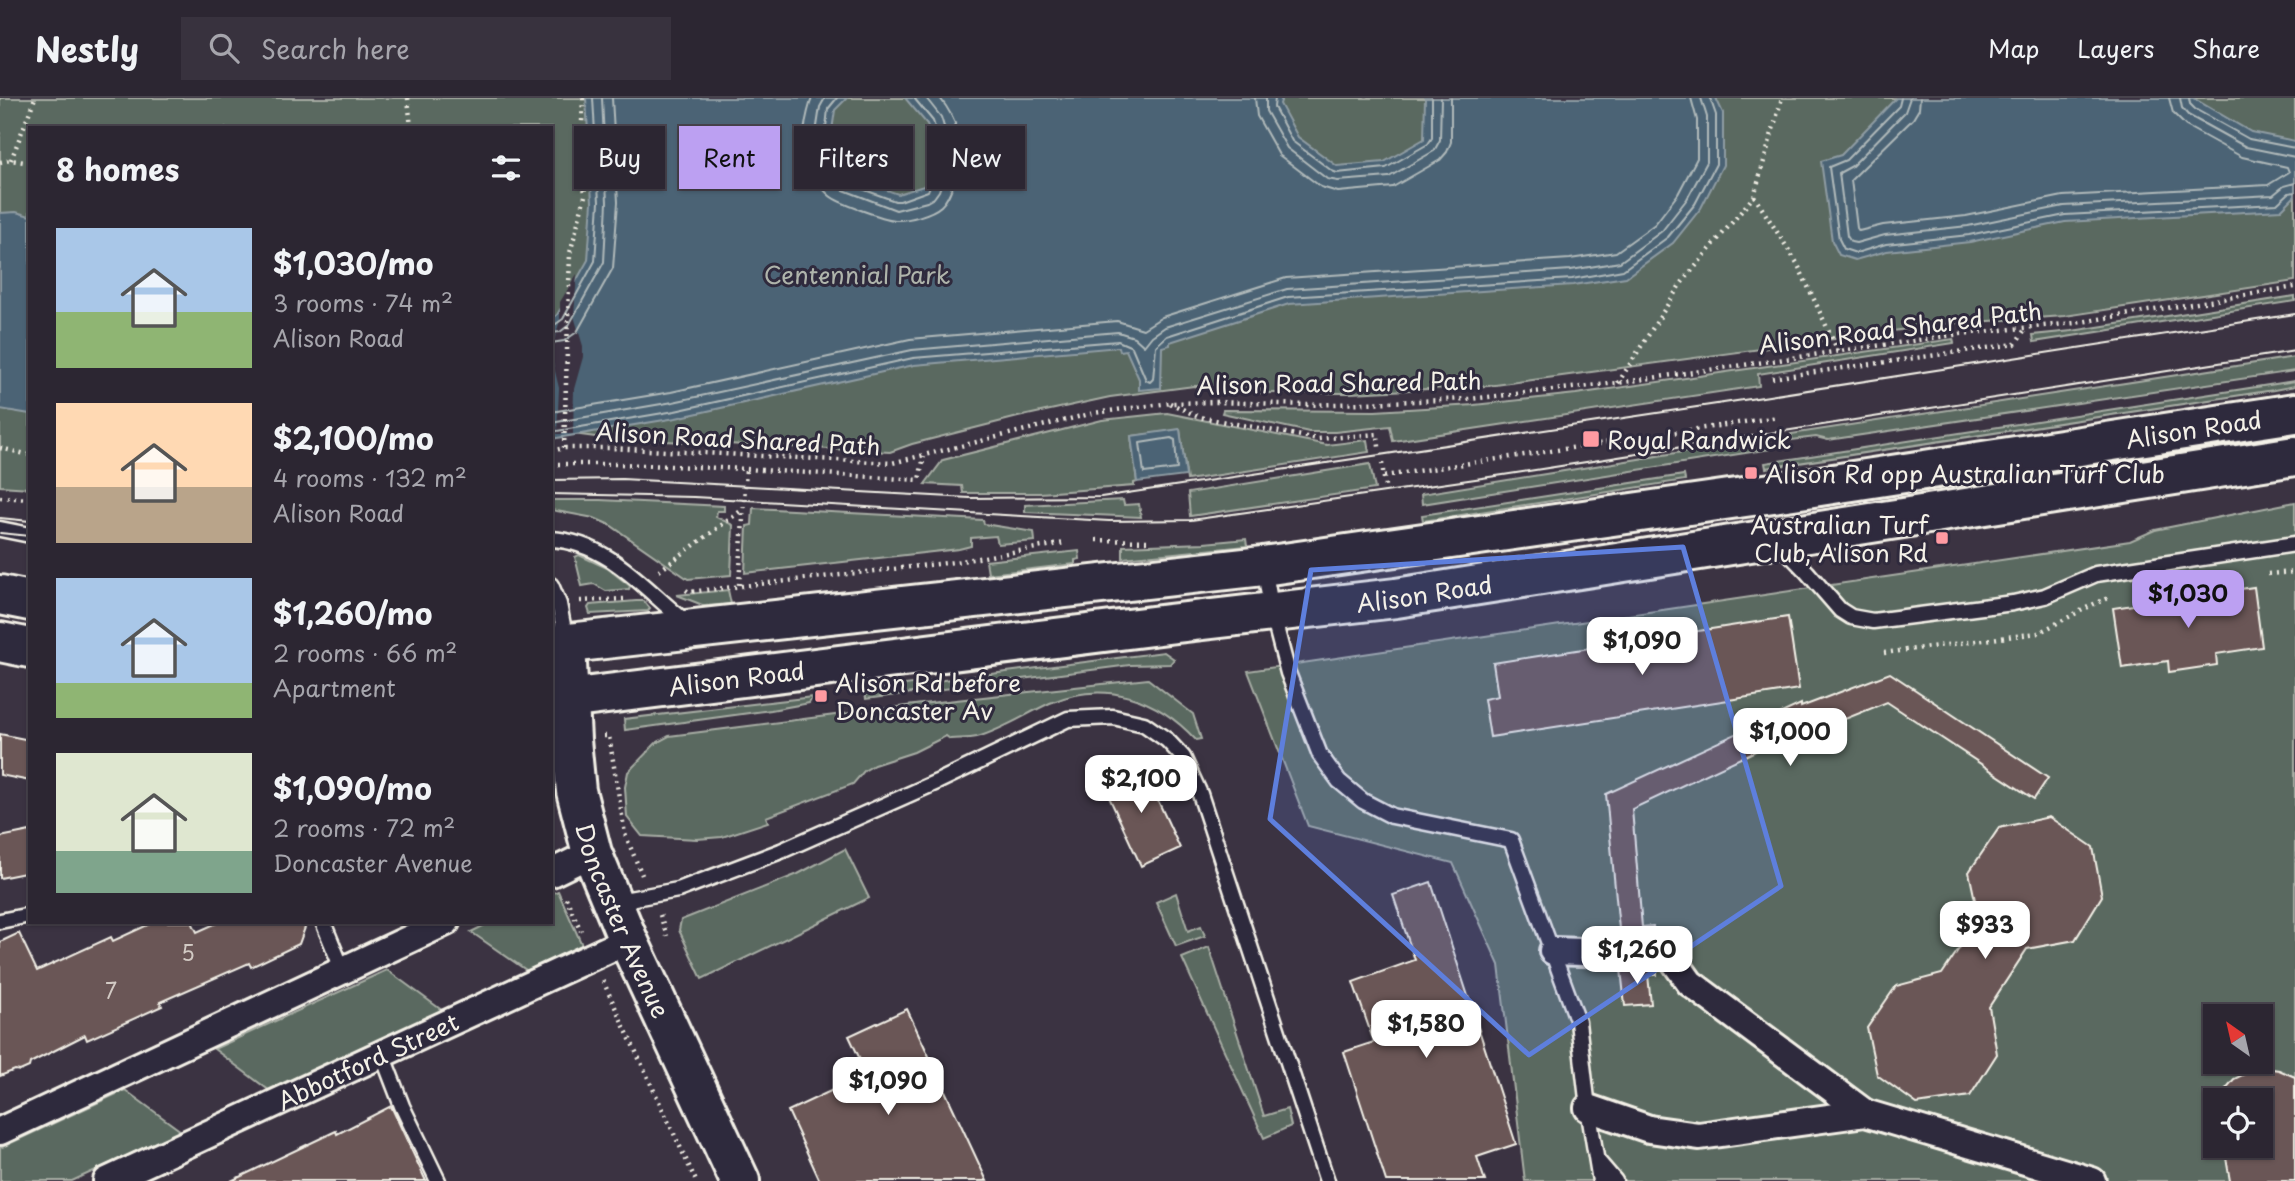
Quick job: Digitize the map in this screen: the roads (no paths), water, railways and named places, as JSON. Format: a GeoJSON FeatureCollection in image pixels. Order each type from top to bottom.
{"type":"FeatureCollection","features":[{"type":"Feature","properties":{"kind":"main road","name":"Alison Road"},"geometry":{"type":"LineString","coordinates":[[559,645],[1263,566],[1780,492],[2295,414]]}},
{"type":"Feature","properties":{"kind":"main road","name":"Alison Road"},"geometry":{"type":"LineString","coordinates":[[560,700],[1396,598],[2295,456]]}},
{"type":"Feature","properties":{"kind":"main road"},"geometry":{"type":"LineString","coordinates":[[0,595],[28,601]]}},
{"type":"Feature","properties":{"kind":"main road"},"geometry":{"type":"LineString","coordinates":[[0,642],[28,648]]}},
{"type":"Feature","properties":{"kind":"main road","name":"Doncaster Avenue"},"geometry":{"type":"LineString","coordinates":[[559,645],[560,700],[576,791],[592,853],[621,923],[740,1181]]}},
{"type":"Feature","properties":{"kind":"street"},"geometry":{"type":"LineString","coordinates":[[553,872],[592,853]]}},
{"type":"Feature","properties":{"kind":"street","name":"Abbotford Street"},"geometry":{"type":"LineString","coordinates":[[107,1181],[593,956],[621,923]]}},
{"type":"Feature","properties":{"kind":"street"},"geometry":{"type":"LineString","coordinates":[[0,1131],[442,924]]}},
{"type":"Feature","properties":{"kind":"street"},"geometry":{"type":"LineString","coordinates":[[1553,951],[1670,955],[1690,983],[1865,1113],[2092,1181]]}},
{"type":"Feature","properties":{"kind":"street"},"geometry":{"type":"LineString","coordinates":[[1588,1108],[1649,1129],[1699,1136],[1865,1113]]}},
{"type":"Feature","properties":{"kind":"lane"},"geometry":{"type":"LineString","coordinates":[[0,529],[28,535]]}},
{"type":"Feature","properties":{"kind":"lane"},"geometry":{"type":"LineString","coordinates":[[1773,537],[1802,565],[1840,610],[1851,617],[1873,621],[2013,603],[2045,596],[2096,574],[2295,544]]}},
{"type":"Feature","properties":{"kind":"lane"},"geometry":{"type":"LineString","coordinates":[[553,539],[584,546],[616,562],[696,631]]}},
{"type":"Feature","properties":{"kind":"lane"},"geometry":{"type":"LineString","coordinates":[[1263,566],[1288,673],[1320,755],[1339,781],[1363,801],[1392,816],[1511,840],[1578,1022],[1600,1181]]}},
{"type":"Feature","properties":{"kind":"lane"},"geometry":{"type":"LineString","coordinates":[[553,590],[559,604],[559,645]]}},
{"type":"Feature","properties":{"kind":"lane"},"geometry":{"type":"LineString","coordinates":[[621,923],[629,899],[678,890],[781,851],[937,782],[1068,719],[1113,717],[1144,724],[1167,740],[1183,757],[1200,794],[1327,1181]]}},
{"type":"Feature","properties":{"kind":"lane"},"geometry":{"type":"LineString","coordinates":[[0,921],[28,915]]}},
{"type":"Feature","properties":{"kind":"lane"},"geometry":{"type":"LineString","coordinates":[[324,924],[343,971]]}},
{"type":"Feature","properties":{"kind":"lane"},"geometry":{"type":"LineString","coordinates":[[382,1054],[402,1106],[438,1181]]}},
{"type":"Feature","properties":{"kind":"lane"},"geometry":{"type":"LineString","coordinates":[[1596,1159],[1615,1181]]}},
{"type":"Feature","properties":{"kind":"water"},"geometry":{"type":"Polygon","coordinates":[[[586,98],[847,98],[835,110],[833,126],[794,126],[794,189],[884,189],[898,194],[924,186],[927,179],[927,189],[1025,189],[1025,126],[928,126],[905,98],[1282,98],[1280,104],[1298,137],[1337,166],[1384,162],[1424,139],[1425,98],[1716,98],[1723,113],[1723,165],[1701,208],[1673,243],[1626,277],[1573,285],[1289,304],[1170,342],[1170,345],[1162,347],[1161,388],[1139,390],[1139,379],[1126,350],[1120,351],[1119,347],[914,365],[676,418],[553,439],[553,318],[588,260],[591,189],[665,189],[665,126],[588,126],[586,98]]]}},
{"type":"Feature","properties":{"kind":"water"},"geometry":{"type":"Polygon","coordinates":[[[1896,98],[2193,98],[2251,132],[2295,141],[2295,196],[2281,210],[2065,222],[1970,242],[1887,251],[1855,260],[1839,255],[1832,241],[1821,161],[1841,155],[1896,98]]]}},
{"type":"Feature","properties":{"kind":"water"},"geometry":{"type":"Polygon","coordinates":[[[16,212],[28,215],[28,414],[0,409],[0,213],[16,212]]]}},
{"type":"Feature","properties":{"kind":"water"},"geometry":{"type":"Polygon","coordinates":[[[1180,429],[1186,476],[1137,482],[1131,436],[1180,429]]]}},
{"type":"Feature","properties":{"kind":"tram line"},"geometry":{"type":"LineString","coordinates":[[553,480],[622,479],[970,498],[1101,497],[2295,314]]}},
{"type":"Feature","properties":{"kind":"tram line"},"geometry":{"type":"LineString","coordinates":[[553,494],[694,497],[1109,521],[1191,520],[1503,475],[2295,351]]}},
{"type":"Feature","properties":{"kind":"tram line"},"geometry":{"type":"LineString","coordinates":[[0,518],[28,521]]}},
{"type":"Feature","properties":{"kind":"tram line"},"geometry":{"type":"LineString","coordinates":[[0,533],[28,536]]}},
{"type":"Feature","properties":{"kind":"place","name":"Royal Randwick"},"geometry":{"type":"Point","coordinates":[1591,439]}},
{"type":"Feature","properties":{"kind":"place","name":"Alison Rd opp Australian Turf Club"},"geometry":{"type":"Point","coordinates":[1751,473]}},
{"type":"Feature","properties":{"kind":"place","name":"Australian Turf Club, Alison Rd"},"geometry":{"type":"Point","coordinates":[1942,538]}},
{"type":"Feature","properties":{"kind":"place","name":"Alison Rd before Doncaster Av"},"geometry":{"type":"Point","coordinates":[821,696]}},
{"type":"Feature","properties":{"kind":"park label","name":"Centennial Park"},"geometry":{"type":"Point","coordinates":[857,274]}}]}
